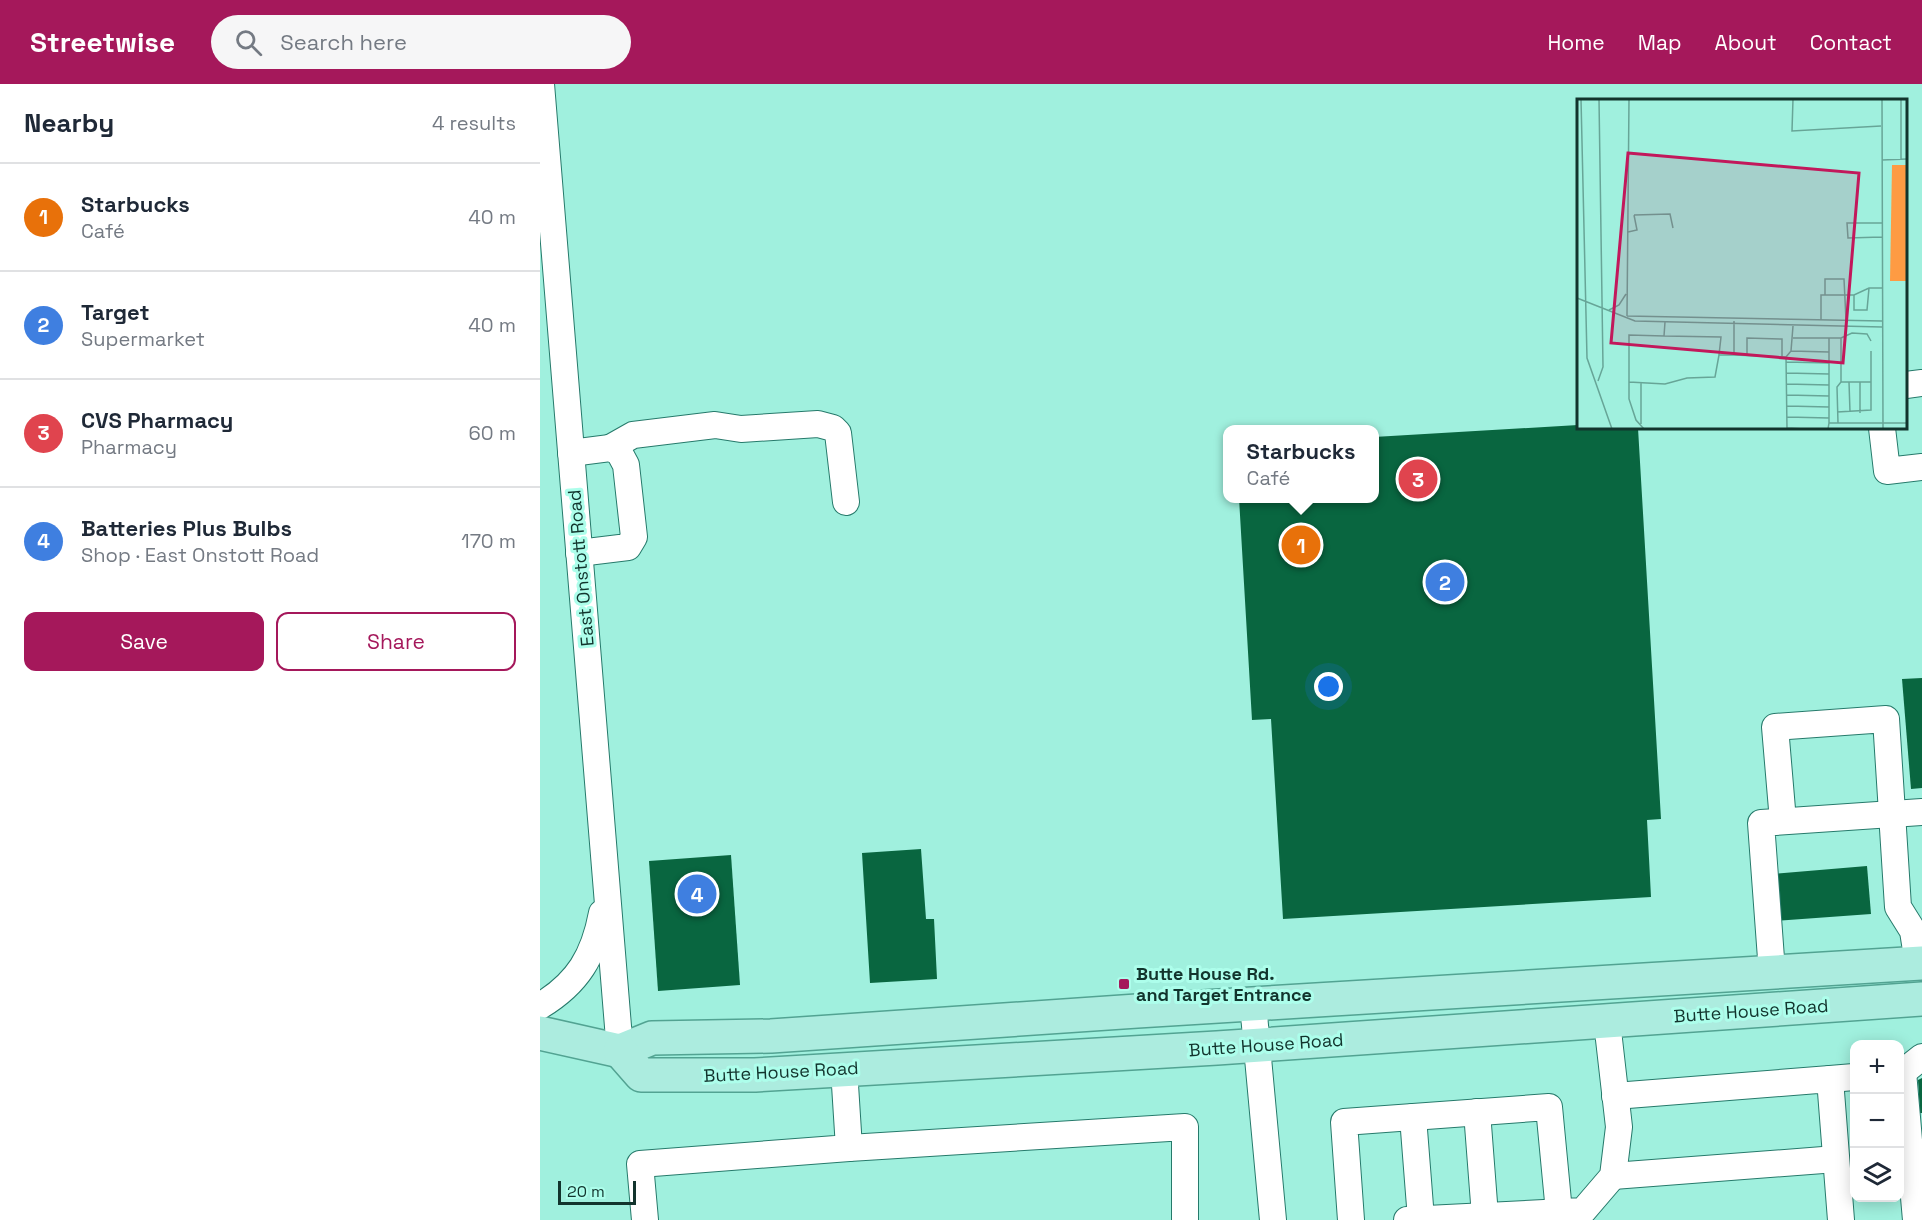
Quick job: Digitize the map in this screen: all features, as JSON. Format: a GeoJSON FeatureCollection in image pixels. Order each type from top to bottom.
{"type":"FeatureCollection","features":[{"type":"Feature","properties":{"kind":"main road","name":"Butte House Road"},"geometry":{"type":"LineString","coordinates":[[1920,963],[771,1036],[652,1038],[620,1051],[641,1075],[755,1075],[1258,1046],[1922,999]]}},
{"type":"Feature","properties":{"kind":"main road"},"geometry":{"type":"LineString","coordinates":[[540,1033],[620,1051]]}},
{"type":"Feature","properties":{"kind":"street","name":"East Onstott Road"},"geometry":{"type":"LineString","coordinates":[[541,84],[620,1051]]}},
{"type":"Feature","properties":{"kind":"street"},"geometry":{"type":"LineString","coordinates":[[1907,385],[1922,383]]}},
{"type":"Feature","properties":{"kind":"street"},"geometry":{"type":"LineString","coordinates":[[571,453],[610,448],[633,435],[715,425],[741,429],[818,424],[833,428],[838,433],[846,502]]}},
{"type":"Feature","properties":{"kind":"street"},"geometry":{"type":"LineString","coordinates":[[1882,429],[1887,471],[1922,467]]}},
{"type":"Feature","properties":{"kind":"street"},"geometry":{"type":"LineString","coordinates":[[579,553],[628,547],[634,537],[626,465],[619,452],[610,448]]}},
{"type":"Feature","properties":{"kind":"street"},"geometry":{"type":"LineString","coordinates":[[1783,821],[1775,727],[1886,719],[1898,907],[1913,931],[1920,963]]}},
{"type":"Feature","properties":{"kind":"street"},"geometry":{"type":"LineString","coordinates":[[1772,972],[1761,823],[1922,812]]}},
{"type":"Feature","properties":{"kind":"street"},"geometry":{"type":"LineString","coordinates":[[540,1006],[564,990],[584,965],[596,942],[607,886]]}},
{"type":"Feature","properties":{"kind":"street"},"geometry":{"type":"LineString","coordinates":[[1253,1004],[1273,1220]]}},
{"type":"Feature","properties":{"kind":"street"},"geometry":{"type":"LineString","coordinates":[[1407,1220],[1576,1214],[1613,1176],[1618,1127],[1607,1022]]}},
{"type":"Feature","properties":{"kind":"street"},"geometry":{"type":"LineString","coordinates":[[1908,1067],[1916,1220]]}},
{"type":"Feature","properties":{"kind":"street"},"geometry":{"type":"LineString","coordinates":[[844,1070],[849,1148]]}},
{"type":"Feature","properties":{"kind":"street"},"geometry":{"type":"LineString","coordinates":[[1615,1096],[1842,1078],[1836,1159],[1841,1220]]}},
{"type":"Feature","properties":{"kind":"street"},"geometry":{"type":"LineString","coordinates":[[1351,1220],[1344,1122],[1549,1107],[1576,1214]]}},
{"type":"Feature","properties":{"kind":"street"},"geometry":{"type":"LineString","coordinates":[[1477,1112],[1485,1216]]}},
{"type":"Feature","properties":{"kind":"street"},"geometry":{"type":"LineString","coordinates":[[1413,1117],[1421,1219]]}},
{"type":"Feature","properties":{"kind":"street"},"geometry":{"type":"LineString","coordinates":[[645,1220],[640,1164],[849,1148],[1185,1127],[1185,1220]]}},
{"type":"Feature","properties":{"kind":"street"},"geometry":{"type":"LineString","coordinates":[[1613,1176],[1836,1159]]}},
{"type":"Feature","properties":{"kind":"building"},"geometry":{"type":"Polygon","coordinates":[[[1577,425],[1577,429],[1638,429],[1661,819],[1647,820],[1651,897],[1283,919],[1271,719],[1252,720],[1239,503],[1379,503],[1379,437],[1577,425]]]}},
{"type":"Feature","properties":{"kind":"building"},"geometry":{"type":"Polygon","coordinates":[[[1922,678],[1922,788],[1911,789],[1902,679],[1922,678]]]}},
{"type":"Feature","properties":{"kind":"building"},"geometry":{"type":"Polygon","coordinates":[[[921,849],[926,919],[934,919],[937,979],[870,983],[862,853],[921,849]]]}},
{"type":"Feature","properties":{"kind":"building"},"geometry":{"type":"Polygon","coordinates":[[[731,855],[740,985],[658,991],[649,861],[731,855]]]}},
{"type":"Feature","properties":{"kind":"building"},"geometry":{"type":"Polygon","coordinates":[[[1867,866],[1871,914],[1776,921],[1773,874],[1867,866]]]}},
{"type":"Feature","properties":{"kind":"building"},"geometry":{"type":"Polygon","coordinates":[[[1922,1078],[1922,1113],[1920,1113],[1918,1080],[1922,1078]]]}},
{"type":"Feature","properties":{"kind":"place","name":"CVS Pharmacy"},"geometry":{"type":"Point","coordinates":[1418,479]}},
{"type":"Feature","properties":{"kind":"place","name":"Starbucks"},"geometry":{"type":"Point","coordinates":[1301,545]}},
{"type":"Feature","properties":{"kind":"place","name":"Target"},"geometry":{"type":"Point","coordinates":[1445,582]}},
{"type":"Feature","properties":{"kind":"place","name":"Batteries Plus Bulbs"},"geometry":{"type":"Point","coordinates":[697,894]}},
{"type":"Feature","properties":{"kind":"place","name":"Butte House Rd. and Target Entrance"},"geometry":{"type":"Point","coordinates":[1124,984]}}]}
